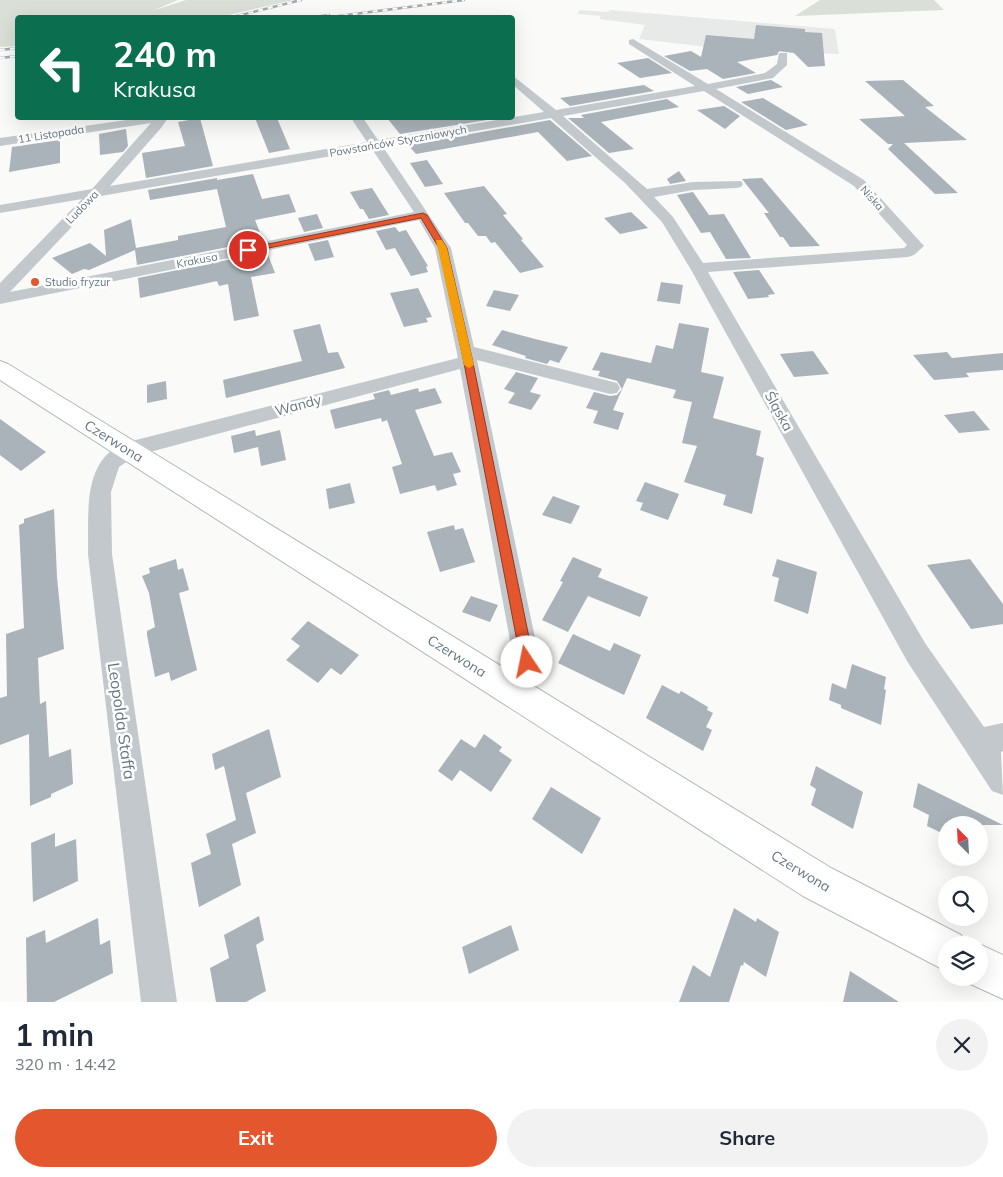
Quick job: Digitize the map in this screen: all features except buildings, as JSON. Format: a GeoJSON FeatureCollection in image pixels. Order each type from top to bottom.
{"type":"FeatureCollection","features":[{"type":"Feature","properties":{"kind":"main road","name":"Czerwona"},"geometry":{"type":"LineString","coordinates":[[0,368],[817,882],[938,946]]}},
{"type":"Feature","properties":{"kind":"main road"},"geometry":{"type":"LineString","coordinates":[[988,970],[1003,977]]}},
{"type":"Feature","properties":{"kind":"street","name":"Niska"},"geometry":{"type":"LineString","coordinates":[[633,42],[859,183],[916,246],[908,252],[698,268]]}},
{"type":"Feature","properties":{"kind":"street","name":"Powstańców Styczniowych"},"geometry":{"type":"LineString","coordinates":[[0,209],[554,115],[769,76],[782,65],[783,55]]}},
{"type":"Feature","properties":{"kind":"street","name":"Śląska"},"geometry":{"type":"LineString","coordinates":[[515,81],[643,194],[668,220],[698,268],[916,652],[991,740],[1003,780]]}},
{"type":"Feature","properties":{"kind":"street","name":"11 Listopada"},"geometry":{"type":"LineString","coordinates":[[0,142],[147,120]]}},
{"type":"Feature","properties":{"kind":"street","name":"Ludowa"},"geometry":{"type":"LineString","coordinates":[[0,293],[96,193],[157,125],[159,120]]}},
{"type":"Feature","properties":{"kind":"street"},"geometry":{"type":"LineString","coordinates":[[358,120],[423,215],[443,248],[467,356],[527,662],[515,692]]}},
{"type":"Feature","properties":{"kind":"street"},"geometry":{"type":"LineString","coordinates":[[643,194],[693,186],[736,184]]}},
{"type":"Feature","properties":{"kind":"street","name":"Krakusa"},"geometry":{"type":"LineString","coordinates":[[0,299],[423,215]]}},
{"type":"Feature","properties":{"kind":"street"},"geometry":{"type":"LineString","coordinates":[[467,356],[559,382]]}},
{"type":"Feature","properties":{"kind":"street"},"geometry":{"type":"LineString","coordinates":[[467,356],[610,388]]}},
{"type":"Feature","properties":{"kind":"street","name":"Wandy"},"geometry":{"type":"LineString","coordinates":[[128,450],[467,356]]}},
{"type":"Feature","properties":{"kind":"street","name":"Leopolda Staffa"},"geometry":{"type":"LineString","coordinates":[[128,450],[110,462],[100,492],[100,554],[159,1002]]}},
{"type":"Feature","properties":{"kind":"shaded area"},"geometry":{"type":"Polygon","coordinates":[[[0,0],[178,0],[152,11],[186,0],[293,0],[229,15],[15,15],[15,46],[0,47],[0,0]]]}},
{"type":"Feature","properties":{"kind":"shaded area"},"geometry":{"type":"Polygon","coordinates":[[[820,0],[934,0],[944,10],[795,16],[820,0]]]}},
{"type":"Feature","properties":{"kind":"shaded area"},"geometry":{"type":"Polygon","coordinates":[[[580,10],[608,12],[610,10],[835,29],[839,54],[777,52],[778,55],[639,39],[645,25],[599,19],[601,16],[577,14],[580,10]]]}},
{"type":"Feature","properties":{"kind":"railway"},"geometry":{"type":"LineString","coordinates":[[241,15],[301,0]]}},
{"type":"Feature","properties":{"kind":"railway"},"geometry":{"type":"LineString","coordinates":[[346,15],[464,0]]}},
{"type":"Feature","properties":{"kind":"railway"},"geometry":{"type":"LineString","coordinates":[[0,50],[15,48]]}},
{"type":"Feature","properties":{"kind":"railway"},"geometry":{"type":"LineString","coordinates":[[0,58],[15,56]]}},
{"type":"Feature","properties":{"kind":"slow traffic"},"geometry":{"type":"LineString","coordinates":[[439,241],[443,248],[469,365]]}},
{"type":"Feature","properties":{"kind":"place","name":"Studio fryzur"},"geometry":{"type":"Point","coordinates":[35,282]}},
{"type":"Feature","properties":{"kind":"route"},"geometry":{"type":"LineString","coordinates":[[248,250],[423,215],[443,248],[467,358],[527,662]]}}]}
